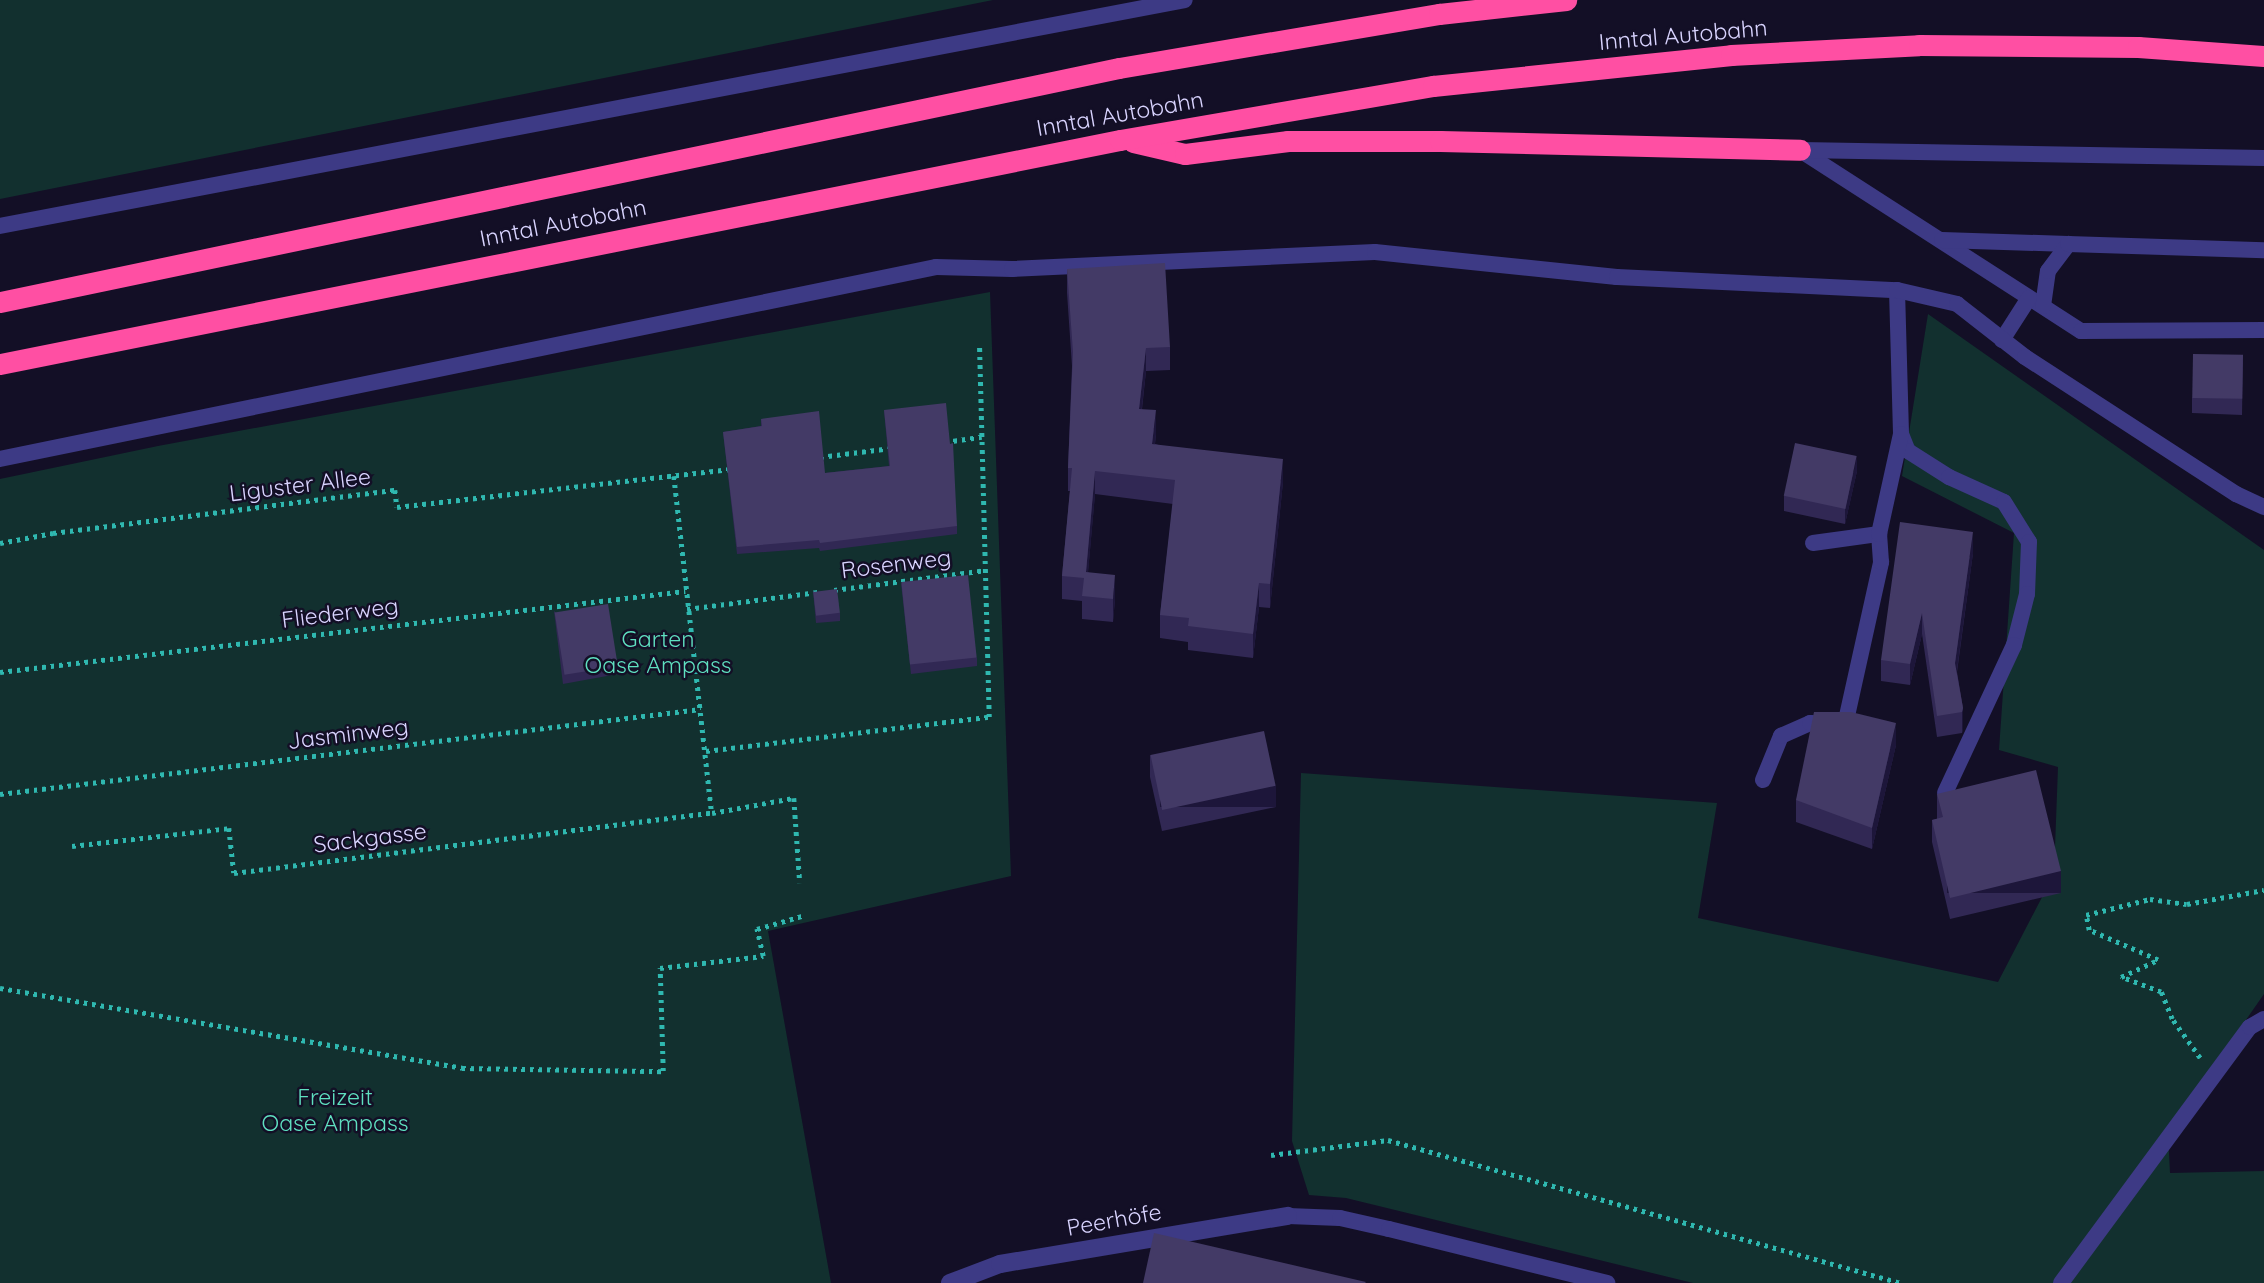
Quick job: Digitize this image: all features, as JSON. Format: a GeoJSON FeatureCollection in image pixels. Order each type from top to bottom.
{"type":"FeatureCollection","features":[{"type":"Feature","properties":{"kind":"highway","name":"Inntal Autobahn"},"geometry":{"type":"LineString","coordinates":[[0,302],[1119,68],[1439,15],[1566,0]]}},
{"type":"Feature","properties":{"kind":"highway","name":"Inntal Autobahn"},"geometry":{"type":"LineString","coordinates":[[0,364],[1120,139],[1433,86],[1731,55],[1933,45],[2138,47],[2264,56]]}},
{"type":"Feature","properties":{"kind":"highway"},"geometry":{"type":"LineString","coordinates":[[1120,139],[1185,154],[1301,141],[1440,141],[1800,150]]}},
{"type":"Feature","properties":{"kind":"street","name":"Peerhöfe"},"geometry":{"type":"LineString","coordinates":[[950,1283],[1000,1264],[1287,1216]]}},
{"type":"Feature","properties":{"kind":"lane"},"geometry":{"type":"LineString","coordinates":[[0,226],[1185,0]]}},
{"type":"Feature","properties":{"kind":"lane"},"geometry":{"type":"LineString","coordinates":[[1800,150],[2264,159]]}},
{"type":"Feature","properties":{"kind":"lane"},"geometry":{"type":"LineString","coordinates":[[1800,150],[2081,331],[2264,330]]}},
{"type":"Feature","properties":{"kind":"lane"},"geometry":{"type":"LineString","coordinates":[[1939,240],[2264,250]]}},
{"type":"Feature","properties":{"kind":"lane"},"geometry":{"type":"LineString","coordinates":[[2002,340],[2036,302],[2048,271],[2068,244]]}},
{"type":"Feature","properties":{"kind":"lane"},"geometry":{"type":"LineString","coordinates":[[0,459],[936,267],[1012,269],[1375,252],[1617,277],[1897,290],[1957,304],[2002,340],[2236,494],[2264,507]]}},
{"type":"Feature","properties":{"kind":"lane"},"geometry":{"type":"LineString","coordinates":[[1763,780],[1781,736],[1810,723],[1845,725],[1881,562],[1879,534],[1901,434],[1897,290]]}},
{"type":"Feature","properties":{"kind":"lane"},"geometry":{"type":"LineString","coordinates":[[1901,434],[1908,451],[1949,477],[2004,502],[2028,542],[2027,594],[2014,645],[1945,793]]}},
{"type":"Feature","properties":{"kind":"lane"},"geometry":{"type":"LineString","coordinates":[[1813,543],[1879,534]]}},
{"type":"Feature","properties":{"kind":"lane"},"geometry":{"type":"LineString","coordinates":[[2061,1283],[2215,1078],[2250,1027],[2264,1019]]}},
{"type":"Feature","properties":{"kind":"lane"},"geometry":{"type":"LineString","coordinates":[[1287,1216],[1340,1219],[1389,1228],[1606,1283]]}},
{"type":"Feature","properties":{"kind":"path"},"geometry":{"type":"LineString","coordinates":[[706,751],[989,717],[979,344]]}},
{"type":"Feature","properties":{"kind":"path"},"geometry":{"type":"LineString","coordinates":[[942,442],[982,437]]}},
{"type":"Feature","properties":{"kind":"path"},"geometry":{"type":"LineString","coordinates":[[808,459],[901,447]]}},
{"type":"Feature","properties":{"kind":"path"},"geometry":{"type":"LineString","coordinates":[[741,467],[674,476],[712,813],[794,798],[800,883]]}},
{"type":"Feature","properties":{"kind":"path","name":"Liguster Allee"},"geometry":{"type":"LineString","coordinates":[[0,543],[53,533],[395,491],[397,507],[674,476]]}},
{"type":"Feature","properties":{"kind":"path","name":"Rosenweg"},"geometry":{"type":"LineString","coordinates":[[687,609],[985,570]]}},
{"type":"Feature","properties":{"kind":"path","name":"Fliederweg"},"geometry":{"type":"LineString","coordinates":[[0,672],[685,591]]}},
{"type":"Feature","properties":{"kind":"path","name":"Jasminweg"},"geometry":{"type":"LineString","coordinates":[[0,794],[701,709]]}},
{"type":"Feature","properties":{"kind":"path","name":"Sackgasse"},"geometry":{"type":"LineString","coordinates":[[72,846],[229,828],[234,873],[712,813]]}},
{"type":"Feature","properties":{"kind":"path"},"geometry":{"type":"LineString","coordinates":[[2215,1078],[2172,1019],[2161,992],[2120,977],[2158,961],[2089,930],[2087,915],[2150,899],[2187,904],[2264,890]]}},
{"type":"Feature","properties":{"kind":"path"},"geometry":{"type":"LineString","coordinates":[[0,988],[462,1068],[663,1071],[660,968],[763,956],[757,929],[802,916]]}},
{"type":"Feature","properties":{"kind":"path"},"geometry":{"type":"LineString","coordinates":[[1271,1155],[1388,1140],[1901,1283]]}},
{"type":"Feature","properties":{"kind":"green space"},"geometry":{"type":"Polygon","coordinates":[[[0,0],[993,0],[0,199],[0,0]]]}},
{"type":"Feature","properties":{"kind":"green space","name":"Garten Oase Ampass"},"geometry":{"type":"Polygon","coordinates":[[[990,292],[1011,876],[768,931],[831,1283],[0,1283],[0,479],[158,446],[990,292]]]}},
{"type":"Feature","properties":{"kind":"green space"},"geometry":{"type":"Polygon","coordinates":[[[1928,314],[2264,550],[2264,994],[2168,1132],[2170,1173],[2264,1171],[2264,1283],[1693,1283],[1346,1198],[1309,1195],[1292,1141],[1301,773],[1717,803],[1698,918],[1998,982],[2054,874],[2058,767],[1999,750],[2014,533],[1902,476],[1928,314]]]}},
{"type":"Feature","properties":{"kind":"building"},"geometry":{"type":"Polygon","coordinates":[[[1165,263],[1170,347],[1146,348],[1139,409],[1156,410],[1152,444],[1283,459],[1270,584],[1259,583],[1253,634],[1188,626],[1189,618],[1160,615],[1175,480],[1095,471],[1086,572],[1115,575],[1113,599],[1082,596],[1084,578],[1062,576],[1072,468],[1068,468],[1073,352],[1067,269],[1165,263]]]}},
{"type":"Feature","properties":{"kind":"building"},"geometry":{"type":"Polygon","coordinates":[[[2193,354],[2243,355],[2242,399],[2192,398],[2193,354]]]}},
{"type":"Feature","properties":{"kind":"building"},"geometry":{"type":"Polygon","coordinates":[[[946,403],[950,444],[953,443],[957,526],[820,543],[819,540],[737,547],[723,432],[762,426],[761,419],[819,411],[825,473],[890,466],[884,410],[946,403]]]}},
{"type":"Feature","properties":{"kind":"building"},"geometry":{"type":"Polygon","coordinates":[[[1795,443],[1857,456],[1845,509],[1784,496],[1795,443]]]}},
{"type":"Feature","properties":{"kind":"building"},"geometry":{"type":"Polygon","coordinates":[[[1900,522],[1973,532],[1955,663],[1962,712],[1937,716],[1922,613],[1910,664],[1881,660],[1900,522]]]}},
{"type":"Feature","properties":{"kind":"building"},"geometry":{"type":"Polygon","coordinates":[[[968,575],[977,658],[910,665],[901,582],[968,575]]]}},
{"type":"Feature","properties":{"kind":"building"},"geometry":{"type":"Polygon","coordinates":[[[837,589],[840,613],[816,616],[813,592],[837,589]]]}},
{"type":"Feature","properties":{"kind":"building"},"geometry":{"type":"Polygon","coordinates":[[[608,604],[618,666],[565,675],[555,612],[608,604]]]}},
{"type":"Feature","properties":{"kind":"building"},"geometry":{"type":"Polygon","coordinates":[[[1814,712],[1851,712],[1896,723],[1872,828],[1796,800],[1814,712]]]}},
{"type":"Feature","properties":{"kind":"building"},"geometry":{"type":"Polygon","coordinates":[[[1264,731],[1276,786],[1162,810],[1151,755],[1264,731]]]}},
{"type":"Feature","properties":{"kind":"building"},"geometry":{"type":"Polygon","coordinates":[[[2036,770],[2061,871],[1950,898],[1932,820],[1943,817],[1937,794],[2036,770]]]}},
{"type":"Feature","properties":{"kind":"building"},"geometry":{"type":"Polygon","coordinates":[[[1154,1233],[1366,1282],[1143,1283],[1154,1233]]]}},
{"type":"Feature","properties":{"kind":"park label","name":"Freizeit Oase Ampass"},"geometry":{"type":"Point","coordinates":[335,1110]}}]}
